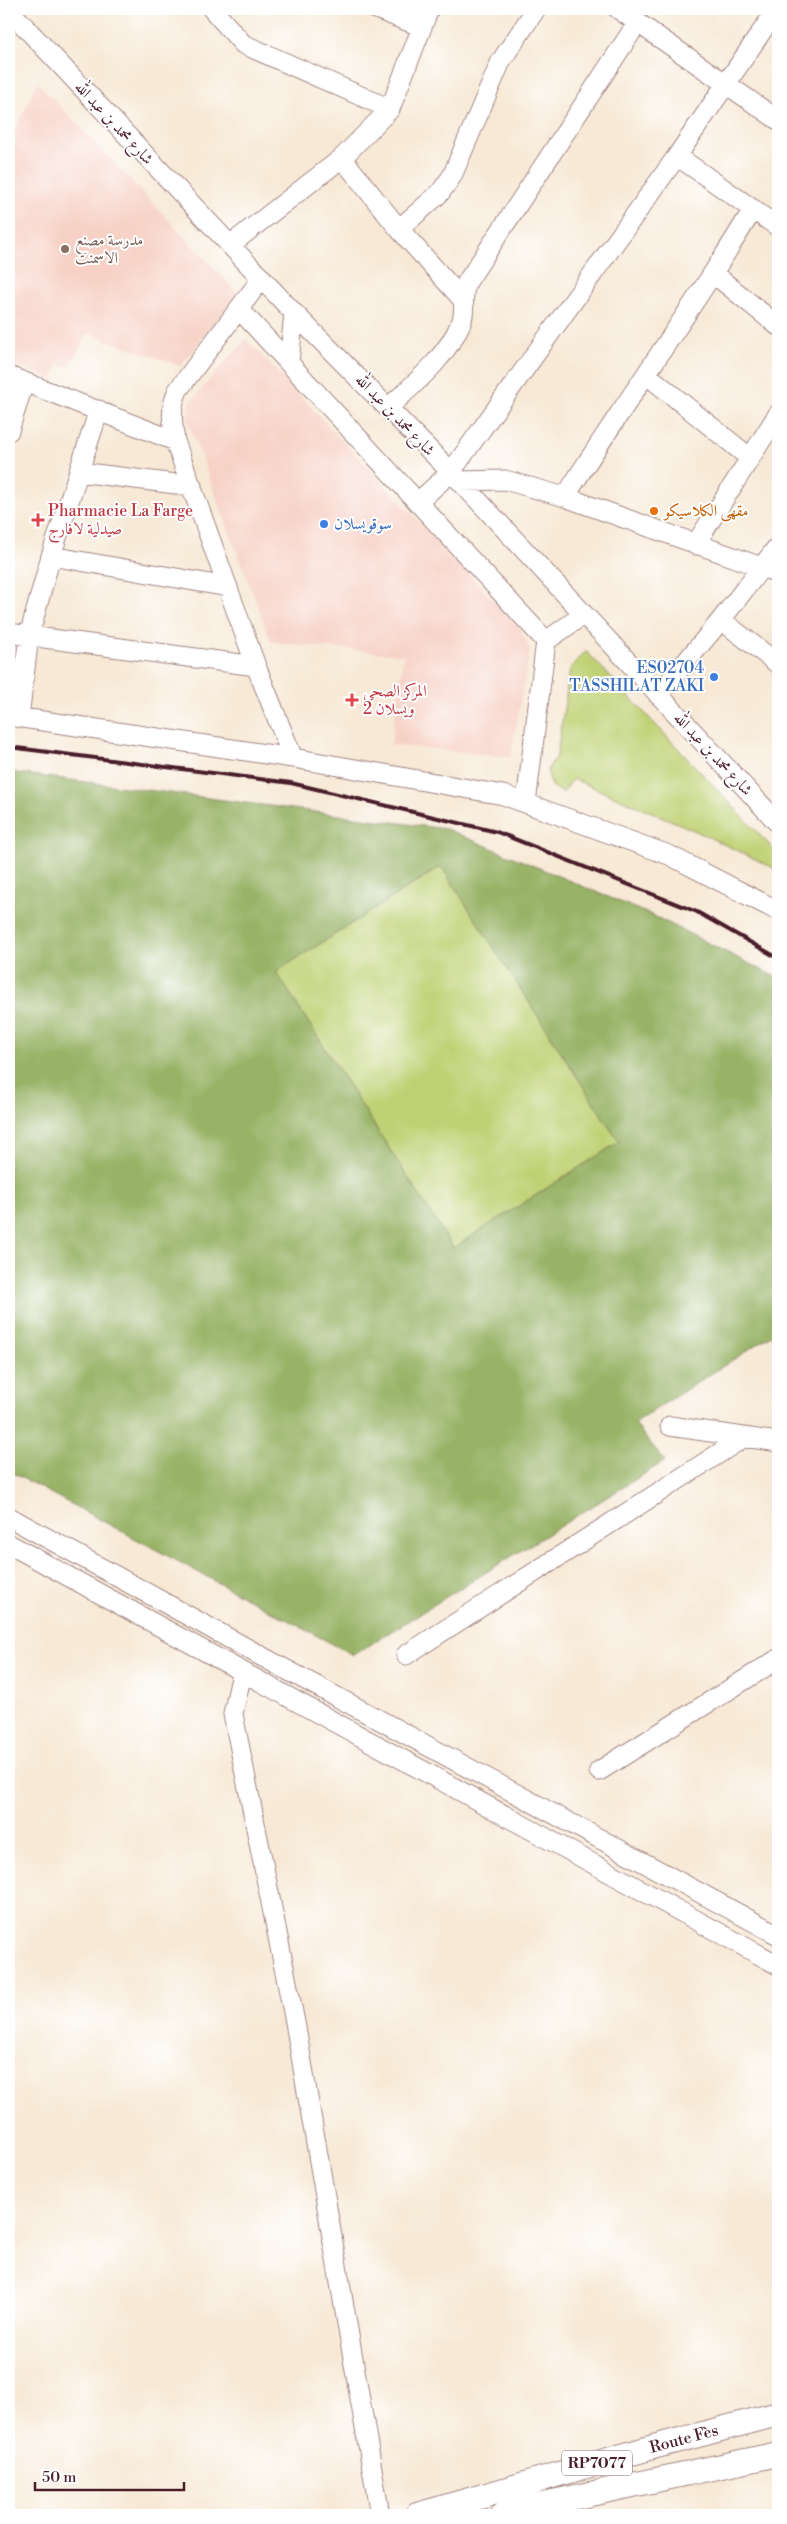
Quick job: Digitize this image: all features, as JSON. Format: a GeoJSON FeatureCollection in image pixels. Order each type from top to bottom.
{"type":"FeatureCollection","features":[{"type":"Feature","properties":{"kind":"main road","name":"Route Fès"},"geometry":{"type":"LineString","coordinates":[[417,2515],[653,2447],[778,2414]]}},
{"type":"Feature","properties":{"kind":"main road","name":"Route Fès"},"geometry":{"type":"LineString","coordinates":[[503,2515],[534,2506],[778,2454]]}},
{"type":"Feature","properties":{"kind":"street"},"geometry":{"type":"LineString","coordinates":[[376,9],[422,27]]}},
{"type":"Feature","properties":{"kind":"street"},"geometry":{"type":"LineString","coordinates":[[230,244],[342,158],[390,109],[429,9]]}},
{"type":"Feature","properties":{"kind":"street"},"geometry":{"type":"LineString","coordinates":[[399,229],[440,193],[452,176],[501,61],[536,9]]}},
{"type":"Feature","properties":{"kind":"street"},"geometry":{"type":"LineString","coordinates":[[618,9],[726,82],[778,120]]}},
{"type":"Feature","properties":{"kind":"street"},"geometry":{"type":"LineString","coordinates":[[418,502],[455,476],[777,9]]}},
{"type":"Feature","properties":{"kind":"street","name":"شارع محمد بن عبد الله"},"geometry":{"type":"LineString","coordinates":[[9,10],[128,139],[294,313],[389,407],[455,476],[778,823]]}},
{"type":"Feature","properties":{"kind":"street"},"geometry":{"type":"LineString","coordinates":[[223,13],[243,44],[390,109]]}},
{"type":"Feature","properties":{"kind":"street"},"geometry":{"type":"LineString","coordinates":[[389,407],[429,370],[451,343],[462,321],[464,311],[462,299],[467,282],[638,22]]}},
{"type":"Feature","properties":{"kind":"street"},"geometry":{"type":"LineString","coordinates":[[677,156],[778,227]]}},
{"type":"Feature","properties":{"kind":"street"},"geometry":{"type":"LineString","coordinates":[[342,158],[399,229],[462,299]]}},
{"type":"Feature","properties":{"kind":"street"},"geometry":{"type":"LineString","coordinates":[[565,497],[714,274],[753,209]]}},
{"type":"Feature","properties":{"kind":"street"},"geometry":{"type":"LineString","coordinates":[[714,274],[778,326]]}},
{"type":"Feature","properties":{"kind":"street"},"geometry":{"type":"LineString","coordinates":[[262,278],[178,390],[172,403],[175,441],[256,666],[293,758]]}},
{"type":"Feature","properties":{"kind":"street"},"geometry":{"type":"LineString","coordinates":[[239,309],[546,641]]}},
{"type":"Feature","properties":{"kind":"street"},"geometry":{"type":"LineString","coordinates":[[289,363],[294,313]]}},
{"type":"Feature","properties":{"kind":"street"},"geometry":{"type":"LineString","coordinates":[[646,374],[750,458]]}},
{"type":"Feature","properties":{"kind":"street"},"geometry":{"type":"LineString","coordinates":[[9,431],[16,379],[175,441]]}},
{"type":"Feature","properties":{"kind":"street"},"geometry":{"type":"LineString","coordinates":[[99,410],[51,556],[29,636],[14,716],[293,758],[502,795],[669,855],[778,911]]}},
{"type":"Feature","properties":{"kind":"street"},"geometry":{"type":"LineString","coordinates":[[695,545],[778,414]]}},
{"type":"Feature","properties":{"kind":"street"},"geometry":{"type":"LineString","coordinates":[[78,472],[192,486]]}},
{"type":"Feature","properties":{"kind":"street"},"geometry":{"type":"LineString","coordinates":[[455,476],[505,480],[565,497],[695,545],[770,570]]}},
{"type":"Feature","properties":{"kind":"street"},"geometry":{"type":"LineString","coordinates":[[658,695],[721,620],[770,570],[778,546]]}},
{"type":"Feature","properties":{"kind":"street"},"geometry":{"type":"LineString","coordinates":[[51,556],[228,587]]}},
{"type":"Feature","properties":{"kind":"street"},"geometry":{"type":"LineString","coordinates":[[526,803],[546,641],[583,615]]}},
{"type":"Feature","properties":{"kind":"street"},"geometry":{"type":"LineString","coordinates":[[721,620],[778,664]]}},
{"type":"Feature","properties":{"kind":"street"},"geometry":{"type":"LineString","coordinates":[[9,633],[256,666]]}},
{"type":"Feature","properties":{"kind":"street"},"geometry":{"type":"LineString","coordinates":[[670,1426],[778,1442]]}},
{"type":"Feature","properties":{"kind":"street"},"geometry":{"type":"LineString","coordinates":[[406,1655],[743,1438]]}},
{"type":"Feature","properties":{"kind":"street"},"geometry":{"type":"LineString","coordinates":[[9,1517],[260,1656],[778,1935]]}},
{"type":"Feature","properties":{"kind":"street"},"geometry":{"type":"LineString","coordinates":[[9,1544],[778,1965]]}},
{"type":"Feature","properties":{"kind":"street"},"geometry":{"type":"LineString","coordinates":[[599,1771],[778,1659]]}},
{"type":"Feature","properties":{"kind":"street"},"geometry":{"type":"LineString","coordinates":[[242,1673],[233,1714],[295,2022],[380,2515]]}},
{"type":"Feature","properties":{"kind":"shaded area"},"geometry":{"type":"Polygon","coordinates":[[[37,82],[238,293],[181,366],[88,333],[69,367],[57,366],[52,380],[9,362],[9,145],[37,82]]]}},
{"type":"Feature","properties":{"kind":"shaded area","name":"سوقويسلان"},"geometry":{"type":"Polygon","coordinates":[[[246,339],[521,629],[530,649],[511,757],[391,745],[404,655],[271,642],[187,419],[189,403],[246,339]]]}},
{"type":"Feature","properties":{"kind":"green space"},"geometry":{"type":"Polygon","coordinates":[[[586,651],[778,854],[778,870],[696,831],[573,779],[563,793],[552,786],[547,770],[557,755],[570,669],[586,651]]]}},
{"type":"Feature","properties":{"kind":"green space"},"geometry":{"type":"Polygon","coordinates":[[[9,772],[446,829],[656,917],[778,978],[778,1331],[634,1423],[665,1461],[353,1655],[9,1471],[9,772]],[[441,866],[276,972],[453,1248],[619,1142],[441,866]]]}},
{"type":"Feature","properties":{"kind":"green space"},"geometry":{"type":"Polygon","coordinates":[[[442,866],[619,1142],[453,1248],[276,972],[442,866]]]}},
{"type":"Feature","properties":{"kind":"railway"},"geometry":{"type":"LineString","coordinates":[[9,747],[291,783],[497,832],[697,912],[778,958]]}},
{"type":"Feature","properties":{"kind":"place","name":"مدرسة مصنع الاسمنت"},"geometry":{"type":"Point","coordinates":[65,249]}},
{"type":"Feature","properties":{"kind":"place","name":"مقهى الكلاسيكو"},"geometry":{"type":"Point","coordinates":[654,511]}},
{"type":"Feature","properties":{"kind":"place","name":"Pharmacie La Farge صيدلية لافارج"},"geometry":{"type":"Point","coordinates":[38,520]}},
{"type":"Feature","properties":{"kind":"place","name":"سوقويسلان"},"geometry":{"type":"Point","coordinates":[324,524]}},
{"type":"Feature","properties":{"kind":"place","name":"ES02704 TASSHILAT ZAKI"},"geometry":{"type":"Point","coordinates":[714,677]}},
{"type":"Feature","properties":{"kind":"place","name":"المركز الصحي ويسلان 2"},"geometry":{"type":"Point","coordinates":[352,700]}}]}
